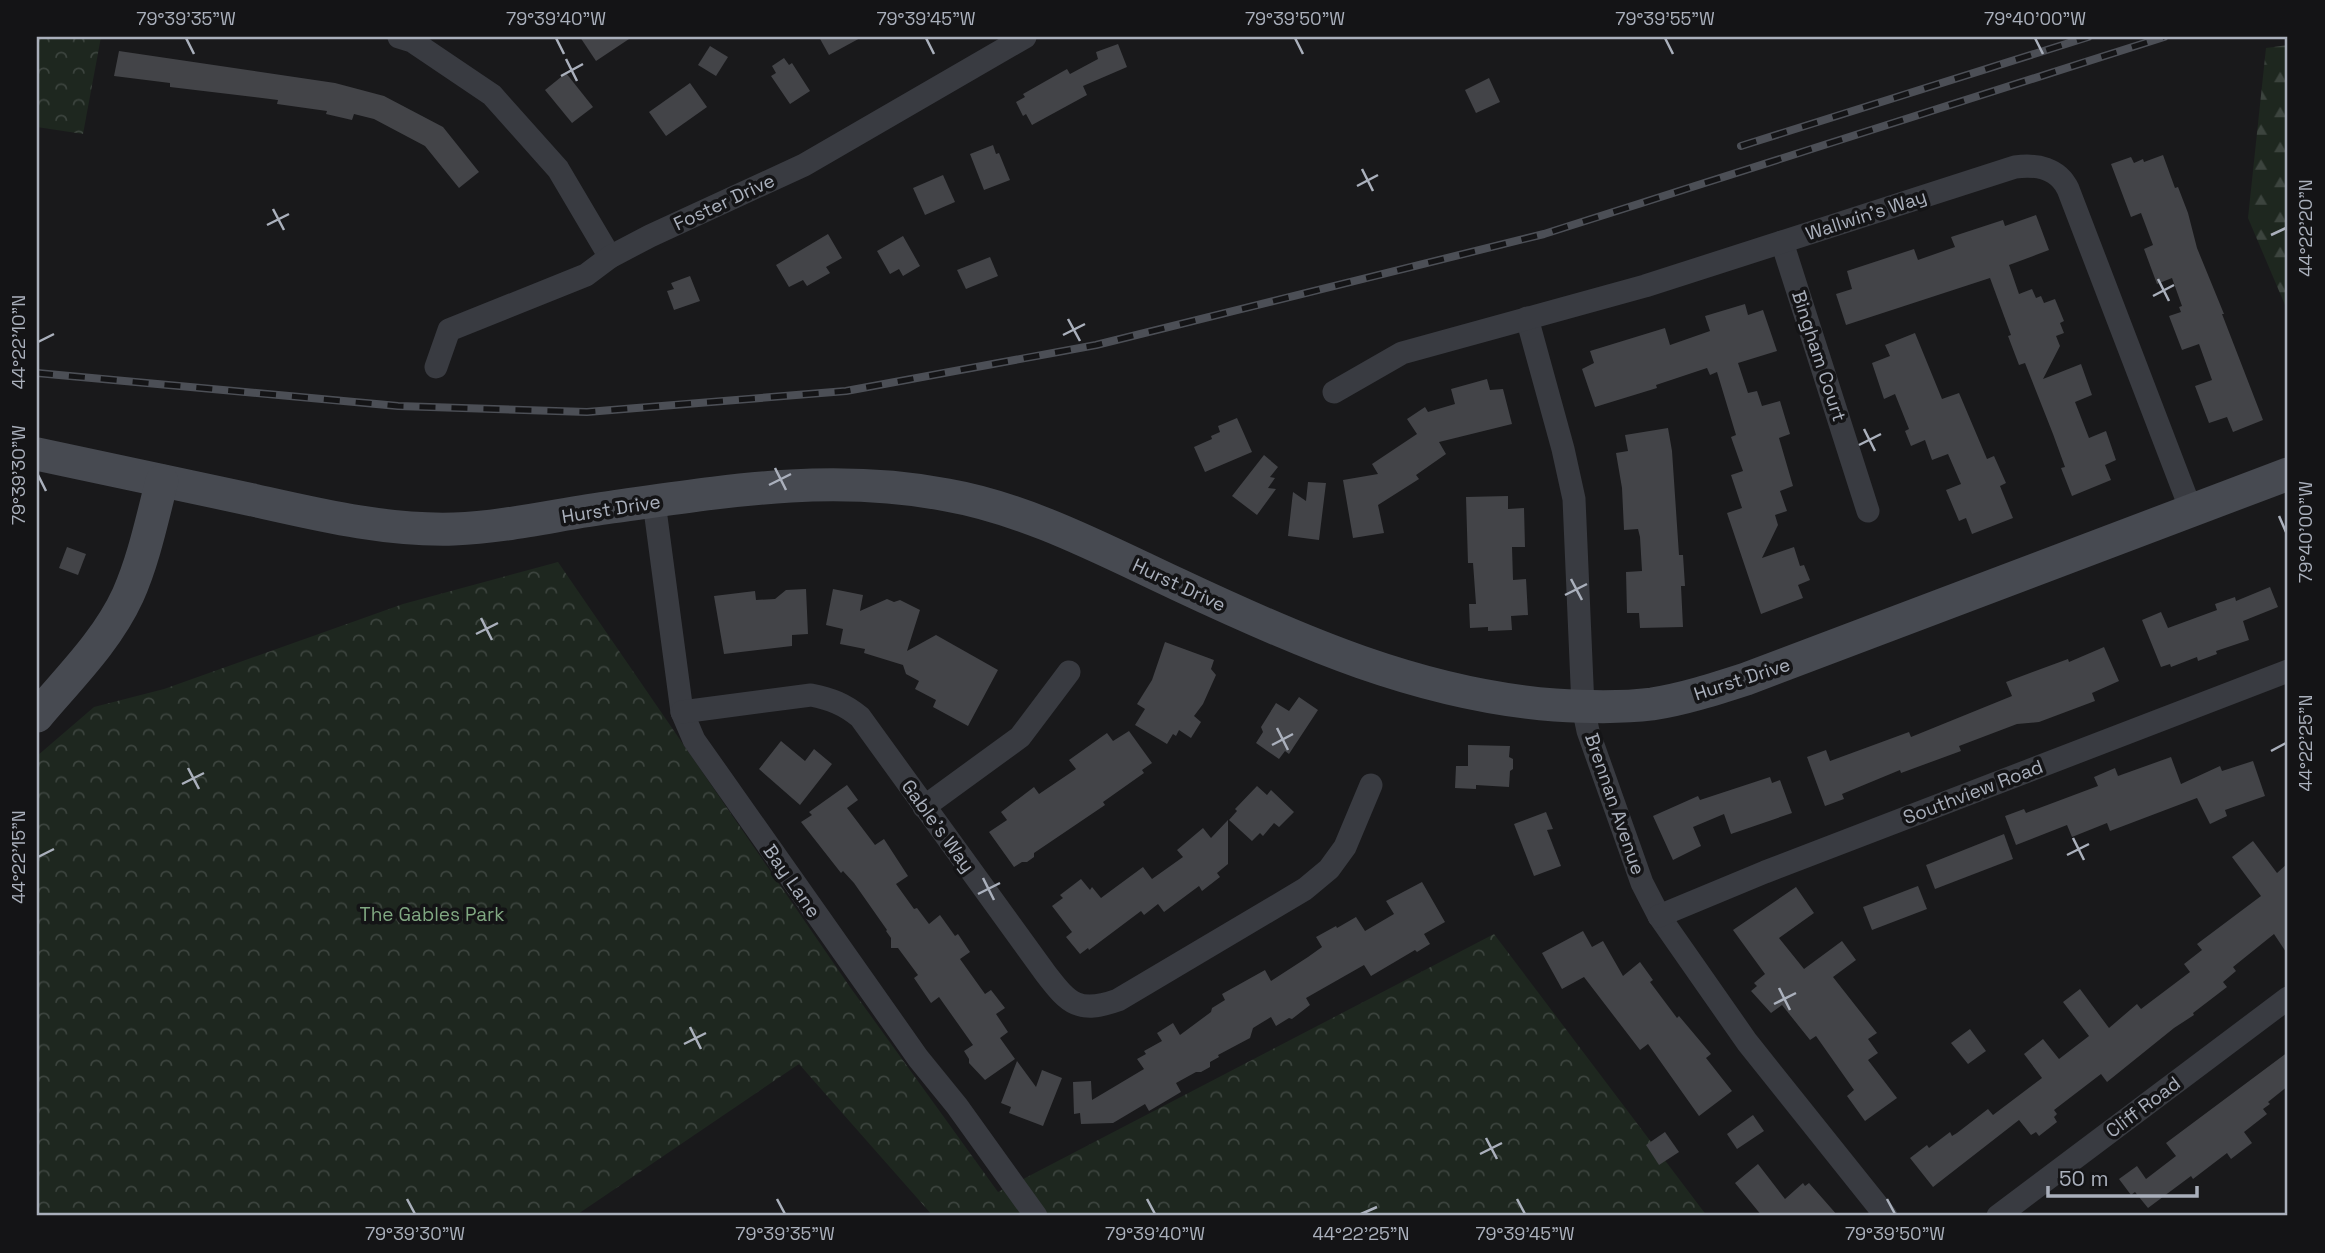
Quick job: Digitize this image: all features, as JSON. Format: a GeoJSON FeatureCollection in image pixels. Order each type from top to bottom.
{"type":"FeatureCollection","features":[{"type":"Feature","properties":{"kind":"street"},"geometry":{"type":"LineString","coordinates":[[399,37],[412,41],[492,95],[558,169],[611,257]]}},
{"type":"Feature","properties":{"kind":"street","name":"Foster Drive"},"geometry":{"type":"LineString","coordinates":[[436,366],[449,330],[586,275],[611,257],[804,165],[1025,37]]}},
{"type":"Feature","properties":{"kind":"street","name":"Wallwin's Way"},"geometry":{"type":"LineString","coordinates":[[1334,392],[1402,353],[1644,286],[2015,167],[2030,165],[2055,172],[2063,178],[2191,510]]}},
{"type":"Feature","properties":{"kind":"street","name":"Bingham Court"},"geometry":{"type":"LineString","coordinates":[[1782,242],[1868,511]]}},
{"type":"Feature","properties":{"kind":"street","name":"Brennan Avenue"},"geometry":{"type":"LineString","coordinates":[[1527,318],[1574,499],[1583,707],[1588,731],[1612,803],[1642,883],[1658,916],[1747,1042],[1886,1216]]}},
{"type":"Feature","properties":{"kind":"street","name":"Hurst Drive"},"geometry":{"type":"LineString","coordinates":[[37,454],[360,523],[429,529],[533,522],[610,507],[765,486],[890,486],[950,495],[1033,520],[1286,634],[1358,662],[1421,681],[1493,698],[1583,707],[1655,703],[1721,688],[2288,474]]}},
{"type":"Feature","properties":{"kind":"street"},"geometry":{"type":"LineString","coordinates":[[37,716],[101,638],[121,607],[144,551],[162,481]]}},
{"type":"Feature","properties":{"kind":"street","name":"Bay Lane"},"geometry":{"type":"LineString","coordinates":[[653,502],[682,712],[694,740],[918,1058],[957,1106],[1036,1216]]}},
{"type":"Feature","properties":{"kind":"street","name":"Southview Road"},"geometry":{"type":"LineString","coordinates":[[1658,916],[1765,872],[2288,671]]}},
{"type":"Feature","properties":{"kind":"street"},"geometry":{"type":"LineString","coordinates":[[924,807],[1020,737],[1069,672]]}},
{"type":"Feature","properties":{"kind":"street","name":"Gable's Way"},"geometry":{"type":"LineString","coordinates":[[682,712],[811,695],[831,699],[860,716],[1063,996],[1076,1006],[1098,1007],[1118,1000],[1305,890],[1329,869],[1345,847],[1371,785]]}},
{"type":"Feature","properties":{"kind":"street","name":"Cliff Road"},"geometry":{"type":"LineString","coordinates":[[1998,1216],[2288,998]]}},
{"type":"Feature","properties":{"kind":"green space"},"geometry":{"type":"Polygon","coordinates":[[[37,37],[101,37],[83,134],[37,127],[37,37]]]}},
{"type":"Feature","properties":{"kind":"green space"},"geometry":{"type":"Polygon","coordinates":[[[2288,45],[2288,312],[2248,218],[2266,48],[2288,45]]]}},
{"type":"Feature","properties":{"kind":"green space","name":"The Gables Park"},"geometry":{"type":"Polygon","coordinates":[[[558,562],[850,987],[998,1192],[1494,934],[1707,1216],[933,1216],[799,1064],[575,1216],[37,1216],[37,756],[94,707],[164,689],[403,604],[558,562]]]}},
{"type":"Feature","properties":{"kind":"building"},"geometry":{"type":"Polygon","coordinates":[[[580,37],[632,37],[596,61],[580,37]]]}},
{"type":"Feature","properties":{"kind":"building"},"geometry":{"type":"Polygon","coordinates":[[[819,37],[862,37],[829,55],[819,37]]]}},
{"type":"Feature","properties":{"kind":"building"},"geometry":{"type":"Polygon","coordinates":[[[1118,44],[1127,67],[1083,86],[1087,95],[1032,125],[1026,114],[1023,116],[1016,102],[1025,97],[1023,94],[1067,69],[1070,74],[1098,59],[1096,52],[1118,44]]]}},
{"type":"Feature","properties":{"kind":"building"},"geometry":{"type":"Polygon","coordinates":[[[710,46],[728,57],[716,76],[698,65],[710,46]]]}},
{"type":"Feature","properties":{"kind":"building"},"geometry":{"type":"Polygon","coordinates":[[[119,51],[335,83],[384,96],[443,127],[479,172],[459,188],[425,146],[374,119],[354,114],[352,120],[326,114],[327,111],[277,104],[278,100],[170,87],[170,83],[114,76],[119,51]]]}},
{"type":"Feature","properties":{"kind":"building"},"geometry":{"type":"Polygon","coordinates":[[[784,58],[789,65],[792,63],[810,91],[790,104],[771,76],[776,73],[772,66],[784,58]]]}},
{"type":"Feature","properties":{"kind":"building"},"geometry":{"type":"Polygon","coordinates":[[[566,73],[593,107],[572,123],[545,90],[566,73]]]}},
{"type":"Feature","properties":{"kind":"building"},"geometry":{"type":"Polygon","coordinates":[[[1489,78],[1500,102],[1476,113],[1465,90],[1489,78]]]}},
{"type":"Feature","properties":{"kind":"building"},"geometry":{"type":"Polygon","coordinates":[[[690,83],[707,107],[666,136],[649,112],[690,83]]]}},
{"type":"Feature","properties":{"kind":"building"},"geometry":{"type":"Polygon","coordinates":[[[993,145],[1010,180],[984,190],[970,154],[993,145]]]}},
{"type":"Feature","properties":{"kind":"building"},"geometry":{"type":"Polygon","coordinates":[[[2163,155],[2188,213],[2197,248],[2263,420],[2233,432],[2227,417],[2209,423],[2195,386],[2212,380],[2199,344],[2182,350],[2169,316],[2181,312],[2179,307],[2182,306],[2172,278],[2157,284],[2144,249],[2153,245],[2141,213],[2131,217],[2111,164],[2131,157],[2134,163],[2143,159],[2144,162],[2163,155]]]}},
{"type":"Feature","properties":{"kind":"building"},"geometry":{"type":"Polygon","coordinates":[[[943,175],[955,202],[925,215],[913,188],[943,175]]]}},
{"type":"Feature","properties":{"kind":"building"},"geometry":{"type":"Polygon","coordinates":[[[2036,215],[2049,250],[2009,265],[2019,294],[2032,289],[2036,298],[2041,296],[2044,303],[2055,299],[2064,321],[2060,323],[2064,333],[2056,336],[2060,346],[2043,379],[2081,364],[2092,395],[2075,402],[2089,438],[2106,431],[2116,460],[2105,465],[2111,480],[2072,496],[2061,468],[2065,467],[2053,434],[2025,363],[2019,365],[1990,278],[1846,325],[1836,294],[1852,289],[1847,271],[1914,249],[1918,260],[1955,247],[1951,237],[2003,220],[2005,226],[2036,215]]]}},
{"type":"Feature","properties":{"kind":"building"},"geometry":{"type":"Polygon","coordinates":[[[828,234],[842,258],[826,267],[830,273],[807,286],[803,280],[789,287],[776,265],[828,234]]]}},
{"type":"Feature","properties":{"kind":"building"},"geometry":{"type":"Polygon","coordinates":[[[903,236],[920,266],[903,276],[899,269],[890,274],[877,251],[903,236]]]}},
{"type":"Feature","properties":{"kind":"building"},"geometry":{"type":"Polygon","coordinates":[[[990,257],[998,276],[966,289],[957,270],[990,257]]]}},
{"type":"Feature","properties":{"kind":"building"},"geometry":{"type":"Polygon","coordinates":[[[690,276],[700,301],[674,310],[667,291],[674,289],[671,283],[690,276]]]}},
{"type":"Feature","properties":{"kind":"building"},"geometry":{"type":"Polygon","coordinates":[[[1745,304],[1748,315],[1763,310],[1777,351],[1738,363],[1748,393],[1757,391],[1762,406],[1780,401],[1790,434],[1779,438],[1793,486],[1780,491],[1787,511],[1775,515],[1778,525],[1762,558],[1794,547],[1800,566],[1804,565],[1810,580],[1798,585],[1803,598],[1761,614],[1727,513],[1742,508],[1731,475],[1743,471],[1731,437],[1736,435],[1717,372],[1710,375],[1707,368],[1656,385],[1657,388],[1595,407],[1582,369],[1594,363],[1590,351],[1665,328],[1670,345],[1710,331],[1705,316],[1745,304]]]}},
{"type":"Feature","properties":{"kind":"building"},"geometry":{"type":"Polygon","coordinates":[[[1915,333],[1942,399],[1959,393],[1987,459],[1994,456],[2006,483],[2000,486],[2013,518],[1972,534],[1966,518],[1959,521],[1946,490],[1961,484],[1948,454],[1932,460],[1925,440],[1911,446],[1905,431],[1909,429],[1895,394],[1884,399],[1872,363],[1890,356],[1885,345],[1915,333]]]}},
{"type":"Feature","properties":{"kind":"building"},"geometry":{"type":"Polygon","coordinates":[[[1487,379],[1490,390],[1503,389],[1512,424],[1439,442],[1446,454],[1416,475],[1419,479],[1378,505],[1384,533],[1353,538],[1343,480],[1378,474],[1372,464],[1417,434],[1407,419],[1425,407],[1428,412],[1455,404],[1451,389],[1487,379]]]}},
{"type":"Feature","properties":{"kind":"building"},"geometry":{"type":"Polygon","coordinates":[[[1237,418],[1252,452],[1205,472],[1194,447],[1220,432],[1218,426],[1237,418]]]}},
{"type":"Feature","properties":{"kind":"building"},"geometry":{"type":"Polygon","coordinates":[[[1668,428],[1679,555],[1683,555],[1683,627],[1640,628],[1639,613],[1627,613],[1626,572],[1642,571],[1640,537],[1638,529],[1624,530],[1622,488],[1616,453],[1628,451],[1625,435],[1668,428]]]}},
{"type":"Feature","properties":{"kind":"building"},"geometry":{"type":"Polygon","coordinates":[[[1264,455],[1278,467],[1270,477],[1275,478],[1268,488],[1276,489],[1257,515],[1232,496],[1264,455]]]}},
{"type":"Feature","properties":{"kind":"building"},"geometry":{"type":"Polygon","coordinates":[[[1308,482],[1326,483],[1319,540],[1288,536],[1293,492],[1306,501],[1308,482]]]}},
{"type":"Feature","properties":{"kind":"building"},"geometry":{"type":"Polygon","coordinates":[[[1508,496],[1508,509],[1524,508],[1525,547],[1512,547],[1513,580],[1526,579],[1528,615],[1511,616],[1512,630],[1488,631],[1488,627],[1470,628],[1469,604],[1476,604],[1473,563],[1468,563],[1466,497],[1508,496]]]}},
{"type":"Feature","properties":{"kind":"building"},"geometry":{"type":"Polygon","coordinates":[[[67,547],[86,554],[78,575],[59,568],[67,547]]]}},
{"type":"Feature","properties":{"kind":"building"},"geometry":{"type":"Polygon","coordinates":[[[2270,587],[2278,607],[2243,621],[2249,640],[2216,651],[2217,654],[2198,661],[2197,657],[2171,667],[2170,664],[2161,667],[2142,620],[2161,612],[2168,628],[2217,610],[2215,604],[2235,597],[2236,601],[2270,587]]]}},
{"type":"Feature","properties":{"kind":"building"},"geometry":{"type":"Polygon","coordinates":[[[806,589],[808,634],[792,635],[792,646],[724,654],[714,596],[755,591],[756,600],[775,599],[786,590],[806,589]]]}},
{"type":"Feature","properties":{"kind":"building"},"geometry":{"type":"Polygon","coordinates":[[[833,589],[863,595],[860,611],[887,599],[894,602],[900,600],[920,610],[907,651],[936,635],[998,670],[968,726],[933,707],[936,700],[915,689],[919,681],[906,674],[903,665],[864,653],[865,649],[840,644],[843,629],[826,625],[833,589]]]}},
{"type":"Feature","properties":{"kind":"building"},"geometry":{"type":"Polygon","coordinates":[[[1165,642],[1214,660],[1211,669],[1216,675],[1203,704],[1194,716],[1201,722],[1191,738],[1179,730],[1167,744],[1135,725],[1145,709],[1137,704],[1152,680],[1165,642]]]}},
{"type":"Feature","properties":{"kind":"building"},"geometry":{"type":"Polygon","coordinates":[[[2104,647],[2119,681],[2092,693],[2095,701],[2039,722],[2017,724],[1959,746],[1961,751],[1901,773],[1900,770],[1842,794],[1844,799],[1825,806],[1807,757],[1826,750],[1830,761],[1909,732],[1911,737],[2012,696],[2006,682],[2068,659],[2069,662],[2104,647]]]}},
{"type":"Feature","properties":{"kind":"building"},"geometry":{"type":"Polygon","coordinates":[[[1299,697],[1318,710],[1289,754],[1285,751],[1279,759],[1256,743],[1263,732],[1261,727],[1276,703],[1289,711],[1299,697]]]}},
{"type":"Feature","properties":{"kind":"building"},"geometry":{"type":"Polygon","coordinates":[[[1129,731],[1152,763],[1142,770],[1144,773],[1103,802],[1105,805],[1034,853],[1034,857],[1014,867],[989,832],[1007,820],[1001,812],[1034,787],[1039,794],[1076,769],[1069,760],[1107,733],[1113,741],[1129,731]]]}},
{"type":"Feature","properties":{"kind":"building"},"geometry":{"type":"Polygon","coordinates":[[[781,741],[805,761],[814,749],[832,764],[800,805],[759,769],[781,741]]]}},
{"type":"Feature","properties":{"kind":"building"},"geometry":{"type":"Polygon","coordinates":[[[1468,745],[1510,746],[1509,757],[1513,759],[1513,769],[1510,771],[1509,787],[1476,785],[1476,789],[1455,788],[1456,766],[1468,766],[1468,745]]]}},
{"type":"Feature","properties":{"kind":"building"},"geometry":{"type":"Polygon","coordinates":[[[2171,757],[2181,784],[2220,766],[2222,771],[2253,761],[2265,796],[2225,810],[2227,816],[2210,824],[2197,798],[2110,831],[2107,823],[2072,837],[2067,825],[2016,845],[2005,816],[2024,809],[2026,813],[2098,786],[2094,777],[2115,768],[2118,776],[2171,757]]]}},
{"type":"Feature","properties":{"kind":"building"},"geometry":{"type":"Polygon","coordinates":[[[1770,777],[1772,783],[1780,780],[1792,813],[1731,834],[1724,814],[1693,827],[1701,846],[1673,860],[1653,816],[1698,796],[1700,800],[1770,777]]]}},
{"type":"Feature","properties":{"kind":"building"},"geometry":{"type":"Polygon","coordinates":[[[847,785],[858,800],[847,808],[875,845],[884,839],[908,876],[896,884],[929,924],[940,915],[955,936],[958,934],[970,952],[960,959],[985,994],[991,990],[1005,1008],[996,1014],[1008,1032],[1000,1038],[1015,1059],[985,1080],[969,1063],[964,1051],[973,1045],[939,997],[931,1003],[914,978],[918,975],[898,948],[891,948],[891,938],[887,930],[854,883],[843,871],[841,873],[801,822],[812,815],[809,812],[847,785]]]}},
{"type":"Feature","properties":{"kind":"building"},"geometry":{"type":"Polygon","coordinates":[[[1257,786],[1267,795],[1271,790],[1294,812],[1279,827],[1274,823],[1263,836],[1260,833],[1252,841],[1229,820],[1237,811],[1235,809],[1257,786]]]}},
{"type":"Feature","properties":{"kind":"building"},"geometry":{"type":"Polygon","coordinates":[[[1546,812],[1553,829],[1547,830],[1561,866],[1534,876],[1514,824],[1546,812]]]}},
{"type":"Feature","properties":{"kind":"building"},"geometry":{"type":"Polygon","coordinates":[[[1228,820],[1228,864],[1217,873],[1220,877],[1202,891],[1199,886],[1164,912],[1158,904],[1144,915],[1141,911],[1080,954],[1066,937],[1072,932],[1052,906],[1063,898],[1060,895],[1081,879],[1101,898],[1143,867],[1152,879],[1183,857],[1177,850],[1203,828],[1211,838],[1228,820]]]}},
{"type":"Feature","properties":{"kind":"building"},"geometry":{"type":"Polygon","coordinates":[[[2004,834],[2013,859],[1935,889],[1926,865],[2004,834]]]}},
{"type":"Feature","properties":{"kind":"building"},"geometry":{"type":"Polygon","coordinates":[[[2253,841],[2277,873],[2288,863],[2288,955],[2274,934],[2233,967],[2236,971],[2223,982],[2227,987],[2193,1013],[2194,1015],[2107,1082],[2101,1074],[2054,1110],[2057,1122],[2039,1136],[2036,1132],[2031,1135],[2019,1120],[1933,1187],[1910,1158],[1950,1132],[1952,1136],[1957,1133],[1988,1109],[1993,1115],[2042,1078],[2024,1054],[2043,1039],[2059,1059],[2089,1036],[2063,1002],[2080,989],[2109,1028],[2137,1004],[2141,1009],[2190,972],[2184,964],[2202,950],[2197,944],[2261,896],[2232,857],[2253,841]]]}},
{"type":"Feature","properties":{"kind":"building"},"geometry":{"type":"Polygon","coordinates":[[[1422,882],[1445,922],[1424,934],[1430,944],[1371,976],[1364,965],[1306,998],[1310,1005],[1292,1019],[1289,1018],[1276,1026],[1271,1017],[1253,1028],[1250,1038],[1218,1055],[1219,1057],[1210,1062],[1210,1067],[1176,1083],[1181,1092],[1149,1111],[1145,1104],[1113,1123],[1081,1124],[1080,1113],[1074,1114],[1073,1082],[1091,1081],[1092,1100],[1144,1069],[1137,1059],[1146,1054],[1144,1051],[1162,1041],[1157,1033],[1173,1023],[1180,1035],[1225,1000],[1222,994],[1265,970],[1271,981],[1322,947],[1316,937],[1336,926],[1337,928],[1356,917],[1365,931],[1394,914],[1386,901],[1422,882]]]}},
{"type":"Feature","properties":{"kind":"building"},"geometry":{"type":"Polygon","coordinates":[[[1918,886],[1927,909],[1872,930],[1863,907],[1918,886]]]}},
{"type":"Feature","properties":{"kind":"building"},"geometry":{"type":"Polygon","coordinates":[[[1796,887],[1814,913],[1779,938],[1804,969],[1842,941],[1856,960],[1833,977],[1877,1033],[1868,1039],[1878,1053],[1868,1060],[1897,1098],[1865,1121],[1847,1096],[1854,1090],[1816,1036],[1810,1040],[1782,1005],[1771,1013],[1751,991],[1757,986],[1754,983],[1765,974],[1733,930],[1796,887]]]}},
{"type":"Feature","properties":{"kind":"building"},"geometry":{"type":"Polygon","coordinates":[[[1583,931],[1592,947],[1603,941],[1623,976],[1640,962],[1653,980],[1650,982],[1677,1018],[1679,1016],[1711,1054],[1706,1058],[1732,1091],[1699,1116],[1648,1044],[1640,1050],[1584,977],[1562,989],[1542,953],[1583,931]]]}},
{"type":"Feature","properties":{"kind":"building"},"geometry":{"type":"Polygon","coordinates":[[[1970,1029],[1986,1051],[1968,1064],[1951,1043],[1970,1029]]]}},
{"type":"Feature","properties":{"kind":"building"},"geometry":{"type":"Polygon","coordinates":[[[2288,1052],[2288,1086],[2268,1102],[2270,1104],[2263,1109],[2267,1114],[2244,1132],[2252,1143],[2231,1159],[2227,1153],[2148,1208],[2135,1192],[2131,1195],[2119,1179],[2137,1166],[2146,1179],[2176,1156],[2166,1143],[2288,1052]]]}},
{"type":"Feature","properties":{"kind":"building"},"geometry":{"type":"Polygon","coordinates":[[[1017,1061],[1036,1087],[1042,1070],[1062,1078],[1043,1126],[1009,1113],[1011,1107],[1001,1103],[1017,1061]]]}},
{"type":"Feature","properties":{"kind":"building"},"geometry":{"type":"Polygon","coordinates":[[[1753,1115],[1764,1131],[1737,1149],[1727,1134],[1753,1115]]]}},
{"type":"Feature","properties":{"kind":"building"},"geometry":{"type":"Polygon","coordinates":[[[1665,1132],[1679,1152],[1659,1165],[1646,1145],[1665,1132]]]}},
{"type":"Feature","properties":{"kind":"building"},"geometry":{"type":"Polygon","coordinates":[[[1758,1164],[1785,1199],[1803,1183],[1805,1186],[1809,1183],[1838,1216],[1762,1216],[1735,1183],[1758,1164]]]}},
{"type":"Feature","properties":{"kind":"railway"},"geometry":{"type":"LineString","coordinates":[[1741,146],[2088,37]]}},
{"type":"Feature","properties":{"kind":"railway"},"geometry":{"type":"LineString","coordinates":[[37,373],[398,406],[587,412],[846,391],[1096,345],[1544,234],[2164,37]]}}]}
